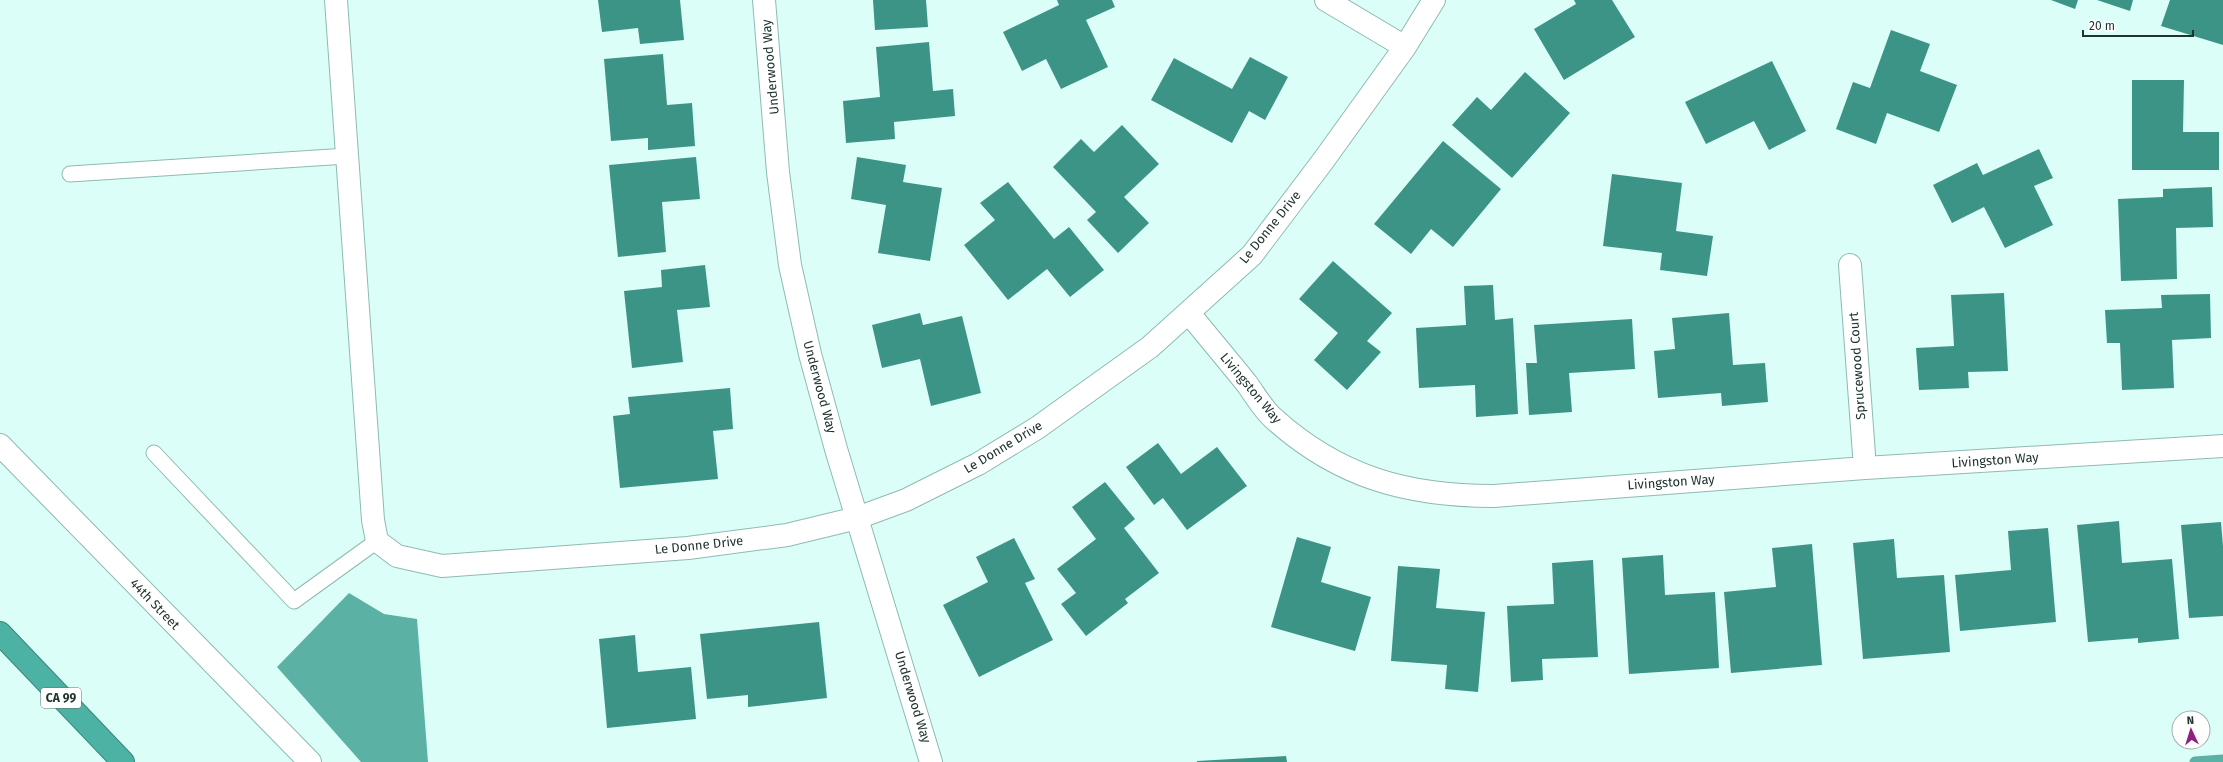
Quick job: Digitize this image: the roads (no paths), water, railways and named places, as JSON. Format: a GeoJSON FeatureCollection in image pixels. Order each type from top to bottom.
{"type":"FeatureCollection","features":[{"type":"Feature","properties":{"kind":"highway","name":"CA 99"},"geometry":{"type":"LineString","coordinates":[[0,634],[123,762]]}},
{"type":"Feature","properties":{"kind":"street"},"geometry":{"type":"LineString","coordinates":[[336,0],[373,520],[377,540]]}},
{"type":"Feature","properties":{"kind":"street","name":"Underwood Way"},"geometry":{"type":"LineString","coordinates":[[764,0],[778,172],[790,265],[810,354],[857,518],[932,762]]}},
{"type":"Feature","properties":{"kind":"street"},"geometry":{"type":"LineString","coordinates":[[1326,0],[1405,46]]}},
{"type":"Feature","properties":{"kind":"street","name":"Le Donne Drive"},"geometry":{"type":"LineString","coordinates":[[377,540],[396,556],[442,566],[688,548],[787,534],[857,518],[906,500],[971,468],[1037,428],[1111,376],[1189,314],[1252,254],[1323,161],[1405,46],[1434,0]]}},
{"type":"Feature","properties":{"kind":"street","name":"Sprucewood Court"},"geometry":{"type":"LineString","coordinates":[[1850,265],[1865,468]]}},
{"type":"Feature","properties":{"kind":"street","name":"Livingston Way"},"geometry":{"type":"LineString","coordinates":[[1189,314],[1272,417],[1304,443],[1338,464],[1376,480],[1415,491],[1455,496],[1494,496],[1865,468],[2223,446]]}},
{"type":"Feature","properties":{"kind":"street","name":"44th Street"},"geometry":{"type":"LineString","coordinates":[[0,445],[310,762]]}},
{"type":"Feature","properties":{"kind":"lane"},"geometry":{"type":"LineString","coordinates":[[70,174],[347,156]]}},
{"type":"Feature","properties":{"kind":"lane"},"geometry":{"type":"LineString","coordinates":[[154,453],[294,601],[377,540]]}},
{"type":"Feature","properties":{"kind":"waterway"},"geometry":{"type":"LineString","coordinates":[[2195,762],[2223,760]]}}]}
